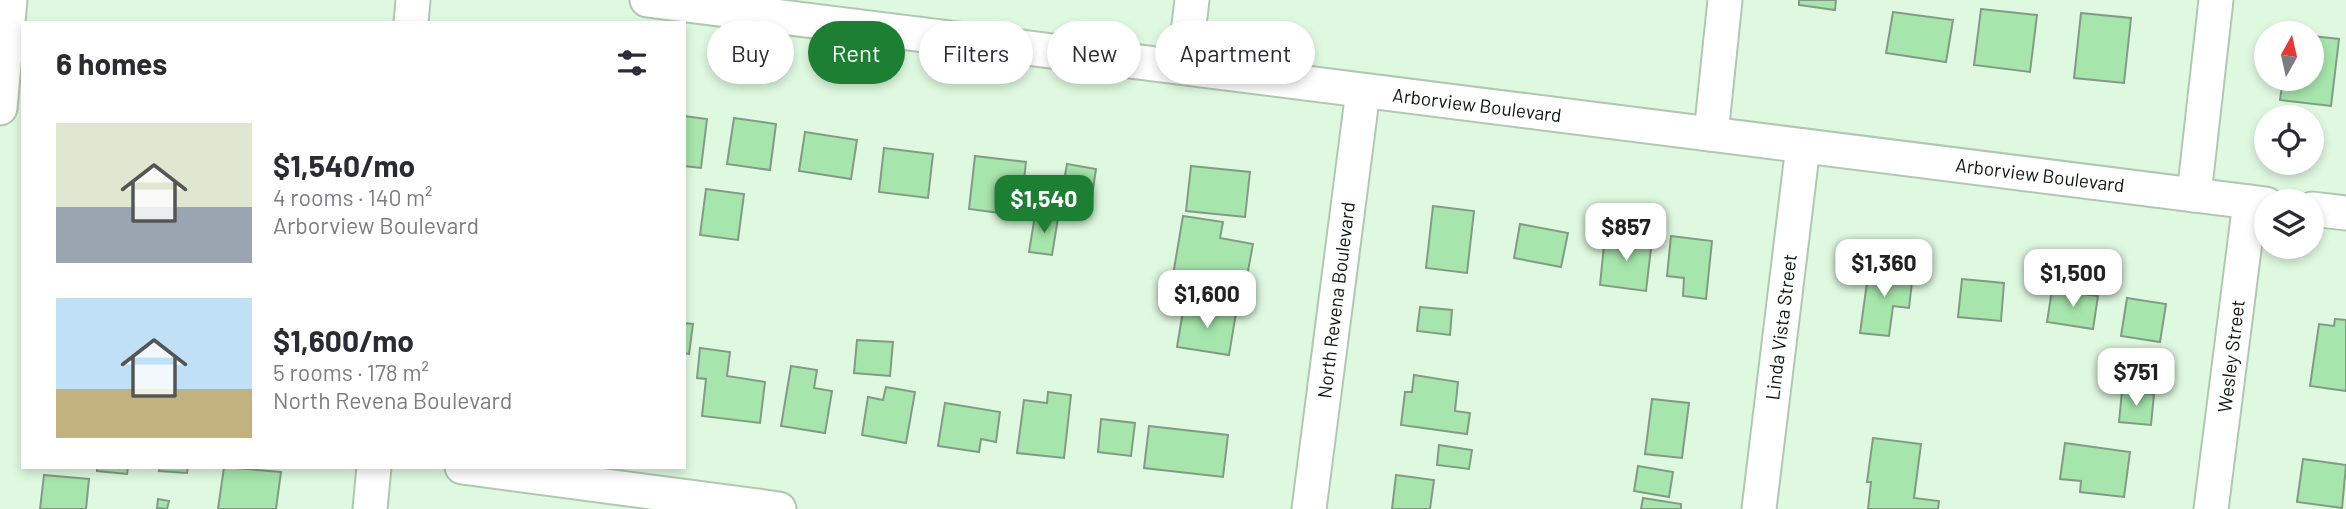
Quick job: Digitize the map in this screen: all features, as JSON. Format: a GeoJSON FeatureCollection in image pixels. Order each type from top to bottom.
{"type":"FeatureCollection","features":[{"type":"Feature","properties":{"kind":"street"},"geometry":{"type":"LineString","coordinates":[[0,108],[10,0]]}},
{"type":"Feature","properties":{"kind":"street"},"geometry":{"type":"LineString","coordinates":[[411,21],[413,0]]}},
{"type":"Feature","properties":{"kind":"street","name":"Arborview Boulevard"},"geometry":{"type":"LineString","coordinates":[[647,0],[1155,61]]}},
{"type":"Feature","properties":{"kind":"street"},"geometry":{"type":"LineString","coordinates":[[1189,21],[1192,0]]}},
{"type":"Feature","properties":{"kind":"street"},"geometry":{"type":"LineString","coordinates":[[1711,134],[1725,0]]}},
{"type":"Feature","properties":{"kind":"street"},"geometry":{"type":"LineString","coordinates":[[2194,195],[2216,0]]}},
{"type":"Feature","properties":{"kind":"street","name":"Arborview Boulevard"},"geometry":{"type":"LineString","coordinates":[[1315,84],[2254,202]]}},
{"type":"Feature","properties":{"kind":"street","name":"North Revena Boulevard"},"geometry":{"type":"LineString","coordinates":[[1309,509],[1363,91]]}},
{"type":"Feature","properties":{"kind":"street","name":"Linda Vista Street"},"geometry":{"type":"LineString","coordinates":[[1759,509],[1803,146]]}},
{"type":"Feature","properties":{"kind":"street"},"geometry":{"type":"LineString","coordinates":[[2324,210],[2346,213]]}},
{"type":"Feature","properties":{"kind":"street","name":"Wesley Street"},"geometry":{"type":"LineString","coordinates":[[2211,509],[2254,229]]}},
{"type":"Feature","properties":{"kind":"street"},"geometry":{"type":"LineString","coordinates":[[370,509],[374,469]]}},
{"type":"Feature","properties":{"kind":"street"},"geometry":{"type":"LineString","coordinates":[[477,469],[779,509]]}},
{"type":"Feature","properties":{"kind":"building"},"geometry":{"type":"Polygon","coordinates":[[[1799,0],[1836,0],[1835,10],[1799,5],[1799,0]]]}},
{"type":"Feature","properties":{"kind":"building"},"geometry":{"type":"Polygon","coordinates":[[[1981,9],[2037,15],[2030,72],[1974,65],[1981,9]]]}},
{"type":"Feature","properties":{"kind":"building"},"geometry":{"type":"Polygon","coordinates":[[[1893,12],[1953,20],[1946,62],[1886,53],[1893,12]]]}},
{"type":"Feature","properties":{"kind":"building"},"geometry":{"type":"Polygon","coordinates":[[[2081,13],[2131,18],[2124,83],[2074,78],[2081,13]]]}},
{"type":"Feature","properties":{"kind":"building"},"geometry":{"type":"Polygon","coordinates":[[[2324,37],[2339,39],[2331,106],[2280,100],[2281,91],[2324,91],[2324,37]]]}},
{"type":"Feature","properties":{"kind":"building"},"geometry":{"type":"Polygon","coordinates":[[[686,116],[707,119],[701,168],[686,166],[686,116]]]}},
{"type":"Feature","properties":{"kind":"building"},"geometry":{"type":"Polygon","coordinates":[[[734,118],[776,124],[770,170],[727,164],[734,118]]]}},
{"type":"Feature","properties":{"kind":"building"},"geometry":{"type":"Polygon","coordinates":[[[805,132],[857,140],[851,179],[799,171],[805,132]]]}},
{"type":"Feature","properties":{"kind":"building"},"geometry":{"type":"Polygon","coordinates":[[[884,148],[933,154],[928,198],[879,192],[884,148]]]}},
{"type":"Feature","properties":{"kind":"building"},"geometry":{"type":"Polygon","coordinates":[[[975,156],[1026,162],[1021,208],[1000,206],[1000,213],[969,209],[975,156]]]}},
{"type":"Feature","properties":{"kind":"building"},"geometry":{"type":"Polygon","coordinates":[[[1067,164],[1096,169],[1090,209],[1060,204],[1067,164]]]}},
{"type":"Feature","properties":{"kind":"building"},"geometry":{"type":"Polygon","coordinates":[[[1191,166],[1250,172],[1245,217],[1186,211],[1191,166]]]}},
{"type":"Feature","properties":{"kind":"building"},"geometry":{"type":"Polygon","coordinates":[[[706,189],[744,194],[738,240],[700,235],[706,189]]]}},
{"type":"Feature","properties":{"kind":"building"},"geometry":{"type":"Polygon","coordinates":[[[1433,206],[1474,211],[1467,273],[1426,268],[1433,206]]]}},
{"type":"Feature","properties":{"kind":"building"},"geometry":{"type":"Polygon","coordinates":[[[1035,215],[1058,218],[1052,255],[1029,252],[1035,215]]]}},
{"type":"Feature","properties":{"kind":"building"},"geometry":{"type":"Polygon","coordinates":[[[1183,216],[1223,222],[1220,238],[1253,244],[1245,287],[1173,275],[1183,216]]]}},
{"type":"Feature","properties":{"kind":"building"},"geometry":{"type":"Polygon","coordinates":[[[1520,224],[1568,233],[1561,267],[1514,258],[1520,224]]]}},
{"type":"Feature","properties":{"kind":"building"},"geometry":{"type":"Polygon","coordinates":[[[1605,235],[1652,240],[1646,291],[1600,285],[1605,235]]]}},
{"type":"Feature","properties":{"kind":"building"},"geometry":{"type":"Polygon","coordinates":[[[1671,236],[1712,241],[1706,299],[1683,296],[1684,278],[1667,276],[1671,236]]]}},
{"type":"Feature","properties":{"kind":"building"},"geometry":{"type":"Polygon","coordinates":[[[1869,268],[1913,273],[1909,308],[1893,306],[1889,336],[1860,333],[1869,268]]]}},
{"type":"Feature","properties":{"kind":"building"},"geometry":{"type":"Polygon","coordinates":[[[1962,279],[2004,283],[2001,321],[1958,317],[1962,279]]]}},
{"type":"Feature","properties":{"kind":"building"},"geometry":{"type":"Polygon","coordinates":[[[2052,290],[2098,296],[2093,329],[2047,322],[2052,290]]]}},
{"type":"Feature","properties":{"kind":"building"},"geometry":{"type":"Polygon","coordinates":[[[2127,298],[2166,304],[2160,342],[2121,336],[2127,298]]]}},
{"type":"Feature","properties":{"kind":"building"},"geometry":{"type":"Polygon","coordinates":[[[1184,305],[1236,313],[1229,355],[1177,347],[1184,305]]]}},
{"type":"Feature","properties":{"kind":"building"},"geometry":{"type":"Polygon","coordinates":[[[1420,307],[1452,310],[1450,335],[1417,331],[1420,307]]]}},
{"type":"Feature","properties":{"kind":"building"},"geometry":{"type":"Polygon","coordinates":[[[2335,319],[2346,320],[2346,391],[2310,386],[2319,324],[2334,326],[2335,319]]]}},
{"type":"Feature","properties":{"kind":"building"},"geometry":{"type":"Polygon","coordinates":[[[686,323],[693,324],[689,354],[686,353],[686,323]]]}},
{"type":"Feature","properties":{"kind":"building"},"geometry":{"type":"Polygon","coordinates":[[[857,340],[893,342],[890,376],[854,373],[857,340]]]}},
{"type":"Feature","properties":{"kind":"building"},"geometry":{"type":"Polygon","coordinates":[[[700,348],[730,352],[727,376],[765,382],[760,423],[702,416],[706,379],[697,378],[700,348]]]}},
{"type":"Feature","properties":{"kind":"building"},"geometry":{"type":"Polygon","coordinates":[[[791,366],[817,370],[814,388],[832,391],[825,433],[781,426],[791,366]]]}},
{"type":"Feature","properties":{"kind":"building"},"geometry":{"type":"Polygon","coordinates":[[[1414,375],[1458,382],[1455,411],[1470,413],[1467,434],[1401,425],[1405,392],[1412,392],[1414,375]]]}},
{"type":"Feature","properties":{"kind":"building"},"geometry":{"type":"Polygon","coordinates":[[[886,387],[915,392],[906,443],[862,435],[868,397],[883,400],[886,387]]]}},
{"type":"Feature","properties":{"kind":"building"},"geometry":{"type":"Polygon","coordinates":[[[2122,391],[2154,394],[2151,425],[2119,422],[2122,391]]]}},
{"type":"Feature","properties":{"kind":"building"},"geometry":{"type":"Polygon","coordinates":[[[1048,392],[1071,395],[1064,458],[1017,453],[1024,400],[1047,403],[1048,392]]]}},
{"type":"Feature","properties":{"kind":"building"},"geometry":{"type":"Polygon","coordinates":[[[1652,399],[1689,403],[1682,458],[1645,454],[1652,399]]]}},
{"type":"Feature","properties":{"kind":"building"},"geometry":{"type":"Polygon","coordinates":[[[945,403],[1000,412],[996,442],[981,439],[979,452],[938,446],[945,403]]]}},
{"type":"Feature","properties":{"kind":"building"},"geometry":{"type":"Polygon","coordinates":[[[1101,419],[1135,423],[1131,456],[1098,452],[1101,419]]]}},
{"type":"Feature","properties":{"kind":"building"},"geometry":{"type":"Polygon","coordinates":[[[1149,426],[1228,435],[1223,477],[1144,468],[1149,426]]]}},
{"type":"Feature","properties":{"kind":"building"},"geometry":{"type":"Polygon","coordinates":[[[1873,438],[1921,444],[1914,498],[1939,501],[1938,509],[1868,509],[1871,482],[1867,482],[1873,438]]]}},
{"type":"Feature","properties":{"kind":"building"},"geometry":{"type":"Polygon","coordinates":[[[2065,443],[2130,452],[2124,497],[2080,492],[2081,481],[2060,479],[2065,443]]]}},
{"type":"Feature","properties":{"kind":"building"},"geometry":{"type":"Polygon","coordinates":[[[1439,445],[1472,450],[1469,469],[1437,465],[1439,445]]]}},
{"type":"Feature","properties":{"kind":"building"},"geometry":{"type":"Polygon","coordinates":[[[2303,459],[2346,465],[2342,508],[2297,502],[2303,459]]]}},
{"type":"Feature","properties":{"kind":"building"},"geometry":{"type":"Polygon","coordinates":[[[1638,466],[1673,472],[1669,497],[1634,491],[1638,466]]]}},
{"type":"Feature","properties":{"kind":"building"},"geometry":{"type":"Polygon","coordinates":[[[97,469],[128,469],[127,474],[97,469]]]}},
{"type":"Feature","properties":{"kind":"building"},"geometry":{"type":"Polygon","coordinates":[[[160,469],[188,469],[187,473],[160,469]]]}},
{"type":"Feature","properties":{"kind":"building"},"geometry":{"type":"Polygon","coordinates":[[[224,469],[281,472],[276,509],[218,509],[224,469]]]}},
{"type":"Feature","properties":{"kind":"building"},"geometry":{"type":"Polygon","coordinates":[[[44,475],[89,479],[86,509],[40,509],[44,475]]]}},
{"type":"Feature","properties":{"kind":"building"},"geometry":{"type":"Polygon","coordinates":[[[1396,475],[1434,480],[1430,509],[1392,509],[1396,475]]]}},
{"type":"Feature","properties":{"kind":"building"},"geometry":{"type":"Polygon","coordinates":[[[1643,498],[1681,504],[1681,509],[1641,509],[1643,498]]]}},
{"type":"Feature","properties":{"kind":"building"},"geometry":{"type":"Polygon","coordinates":[[[158,499],[169,501],[167,509],[157,508],[158,499]]]}}]}
